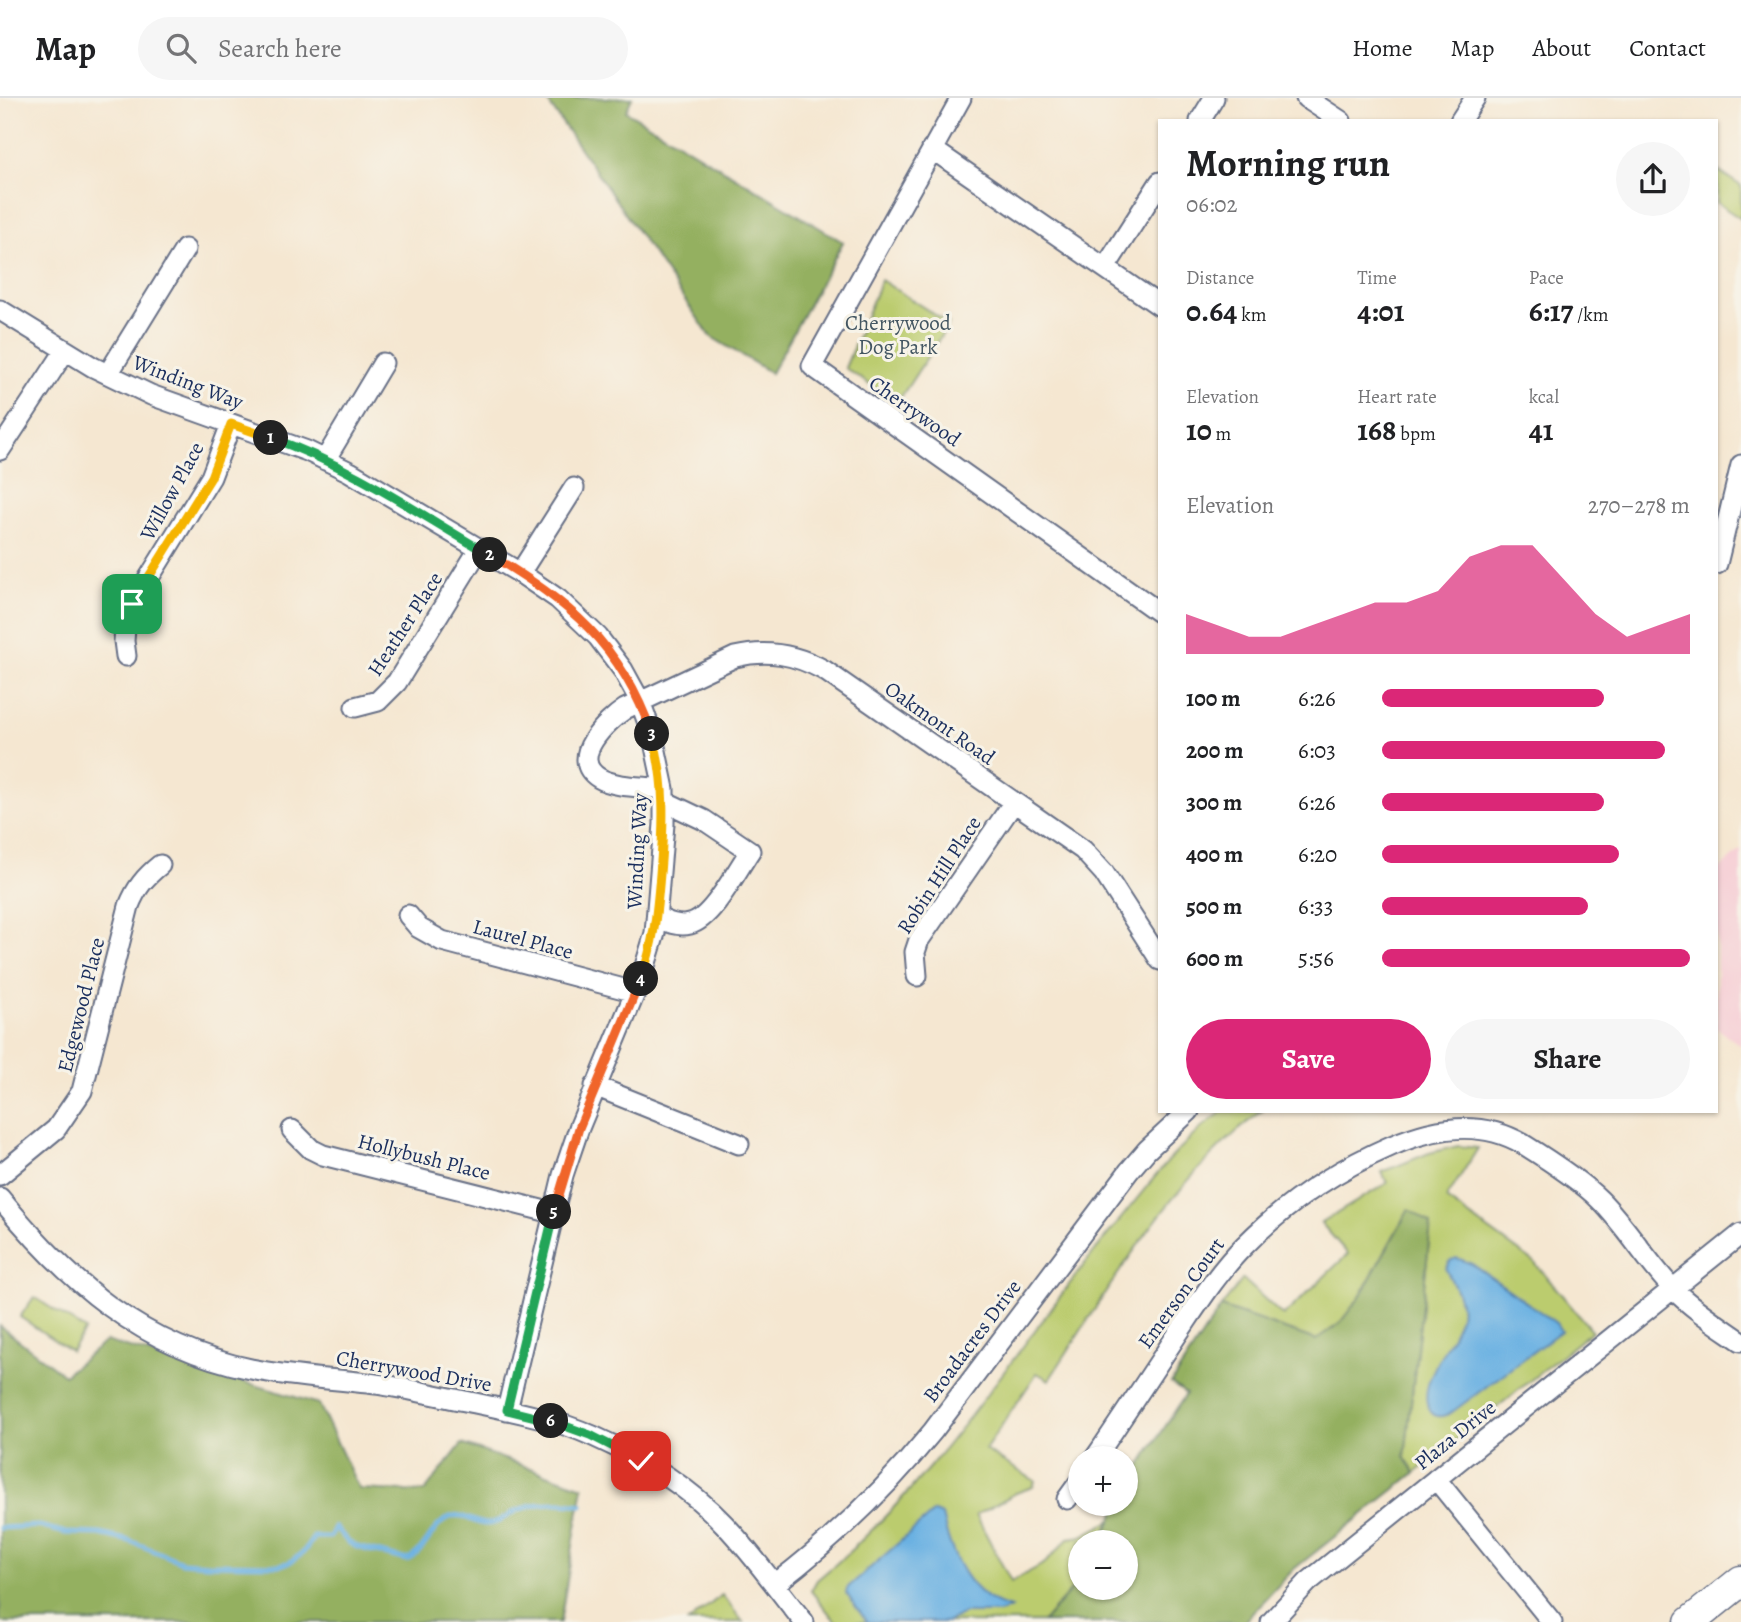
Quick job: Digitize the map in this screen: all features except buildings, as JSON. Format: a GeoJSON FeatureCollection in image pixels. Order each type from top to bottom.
{"type":"FeatureCollection","features":[{"type":"Feature","properties":{"kind":"main road"},"geometry":{"type":"LineString","coordinates":[[1690,1622],[1741,1581]]}},
{"type":"Feature","properties":{"kind":"street","name":"Cherrywood"},"geometry":{"type":"LineString","coordinates":[[961,98],[812,366],[1158,612]]}},
{"type":"Feature","properties":{"kind":"street"},"geometry":{"type":"LineString","coordinates":[[1201,119],[1214,98]]}},
{"type":"Feature","properties":{"kind":"street"},"geometry":{"type":"LineString","coordinates":[[1306,98],[1337,119]]}},
{"type":"Feature","properties":{"kind":"street"},"geometry":{"type":"LineString","coordinates":[[1461,119],[1475,98]]}},
{"type":"Feature","properties":{"kind":"street"},"geometry":{"type":"LineString","coordinates":[[932,149],[1158,305]]}},
{"type":"Feature","properties":{"kind":"street"},"geometry":{"type":"LineString","coordinates":[[1105,268],[1158,185]]}},
{"type":"Feature","properties":{"kind":"street"},"geometry":{"type":"LineString","coordinates":[[108,374],[186,249]]}},
{"type":"Feature","properties":{"kind":"street","name":"Winding Way"},"geometry":{"type":"LineString","coordinates":[[0,310],[65,351],[151,396],[307,451],[373,484],[520,573],[558,599],[598,637],[623,670],[640,701],[653,737],[664,795],[657,918],[648,961],[579,1128],[553,1213],[507,1410]]}},
{"type":"Feature","properties":{"kind":"street"},"geometry":{"type":"LineString","coordinates":[[0,450],[65,351]]}},
{"type":"Feature","properties":{"kind":"street"},"geometry":{"type":"LineString","coordinates":[[325,460],[383,363]]}},
{"type":"Feature","properties":{"kind":"street","name":"Willow Place"},"geometry":{"type":"LineString","coordinates":[[126,656],[126,615],[211,477],[231,424]]}},
{"type":"Feature","properties":{"kind":"street"},"geometry":{"type":"LineString","coordinates":[[1718,560],[1741,466]]}},
{"type":"Feature","properties":{"kind":"street"},"geometry":{"type":"LineString","coordinates":[[520,573],[574,488]]}},
{"type":"Feature","properties":{"kind":"street","name":"Heather Place"},"geometry":{"type":"LineString","coordinates":[[355,707],[378,701],[397,682],[479,549]]}},
{"type":"Feature","properties":{"kind":"street","name":"Oakmont Road"},"geometry":{"type":"LineString","coordinates":[[664,795],[608,782],[594,774],[588,762],[589,749],[602,728],[618,714],[640,701],[735,657],[767,652],[797,657],[824,670],[1083,850],[1114,888],[1158,957]]}},
{"type":"Feature","properties":{"kind":"street"},"geometry":{"type":"LineString","coordinates":[[657,918],[683,925],[698,921],[712,907],[750,852],[664,795]]}},
{"type":"Feature","properties":{"kind":"street","name":"Robin Hill Place"},"geometry":{"type":"LineString","coordinates":[[917,976],[914,964],[919,940],[1014,802]]}},
{"type":"Feature","properties":{"kind":"street","name":"Edgewood Place"},"geometry":{"type":"LineString","coordinates":[[0,1175],[56,1129],[82,1091],[129,906],[135,891],[160,865]]}},
{"type":"Feature","properties":{"kind":"street","name":"Laurel Place"},"geometry":{"type":"LineString","coordinates":[[408,915],[419,928],[443,941],[635,992]]}},
{"type":"Feature","properties":{"kind":"street"},"geometry":{"type":"LineString","coordinates":[[595,1086],[739,1144]]}},
{"type":"Feature","properties":{"kind":"street","name":"Broadacres Drive"},"geometry":{"type":"LineString","coordinates":[[775,1584],[844,1528],[904,1466],[1129,1171],[1187,1113]]}},
{"type":"Feature","properties":{"kind":"street","name":"Emerson Court"},"geometry":{"type":"LineString","coordinates":[[1103,1446],[1212,1285],[1241,1248],[1311,1190],[1381,1151],[1423,1134],[1451,1128],[1472,1128],[1501,1134],[1524,1145],[1595,1195],[1674,1290],[1741,1341]]}},
{"type":"Feature","properties":{"kind":"street","name":"Hollybush Place"},"geometry":{"type":"LineString","coordinates":[[292,1130],[311,1149],[323,1155],[553,1213]]}},
{"type":"Feature","properties":{"kind":"street","name":"Cherrywood Drive"},"geometry":{"type":"LineString","coordinates":[[0,1198],[55,1262],[81,1285],[123,1317],[176,1345],[250,1369],[407,1389],[556,1422],[590,1435],[641,1461],[695,1498],[723,1523],[804,1622]]}},
{"type":"Feature","properties":{"kind":"street","name":"Plaza Drive"},"geometry":{"type":"LineString","coordinates":[[1271,1622],[1308,1581],[1741,1234]]}},
{"type":"Feature","properties":{"kind":"street"},"geometry":{"type":"LineString","coordinates":[[1436,1479],[1552,1622]]}},
{"type":"Feature","properties":{"kind":"shaded area"},"geometry":{"type":"Polygon","coordinates":[[[1741,850],[1741,1046],[1718,1029],[1718,870],[1741,850]]]}},
{"type":"Feature","properties":{"kind":"green space"},"geometry":{"type":"Polygon","coordinates":[[[545,98],[632,98],[626,111],[843,242],[771,373],[710,336],[545,98]]]}},
{"type":"Feature","properties":{"kind":"green space"},"geometry":{"type":"Polygon","coordinates":[[[1718,171],[1741,186],[1741,219],[1718,204],[1718,171]]]}},
{"type":"Feature","properties":{"kind":"green space","name":"Cherrywood Dog Park"},"geometry":{"type":"Polygon","coordinates":[[[881,280],[949,324],[897,403],[845,368],[881,280]]]}},
{"type":"Feature","properties":{"kind":"green space"},"geometry":{"type":"Polygon","coordinates":[[[1220,1113],[1260,1113],[1199,1169],[1171,1202],[1119,1272],[1049,1380],[1037,1373],[985,1450],[1035,1481],[1033,1487],[1016,1493],[976,1515],[1011,1582],[1045,1563],[1068,1539],[1068,1594],[1043,1622],[836,1622],[811,1591],[817,1580],[860,1542],[938,1457],[1078,1272],[1152,1180],[1192,1136],[1220,1113]]]}},
{"type":"Feature","properties":{"kind":"green space"},"geometry":{"type":"Polygon","coordinates":[[[1458,1146],[1478,1148],[1446,1199],[1535,1263],[1592,1331],[1415,1473],[1405,1457],[1431,1224],[1408,1210],[1359,1298],[1339,1324],[1316,1340],[1221,1307],[1243,1279],[1283,1316],[1348,1254],[1321,1223],[1387,1183],[1382,1172],[1429,1153],[1458,1146]]]}},
{"type":"Feature","properties":{"kind":"green space"},"geometry":{"type":"Polygon","coordinates":[[[1409,1209],[1431,1224],[1405,1457],[1415,1473],[1294,1569],[1244,1622],[1043,1622],[1068,1594],[1068,1600],[1138,1600],[1138,1530],[1107,1530],[1113,1516],[1138,1516],[1138,1469],[1186,1394],[1171,1383],[1221,1307],[1316,1340],[1339,1324],[1359,1298],[1409,1209]]]}},
{"type":"Feature","properties":{"kind":"green space"},"geometry":{"type":"Polygon","coordinates":[[[34,1297],[85,1330],[71,1351],[20,1317],[34,1297]]]}},
{"type":"Feature","properties":{"kind":"green space"},"geometry":{"type":"Polygon","coordinates":[[[0,1326],[64,1375],[106,1341],[319,1404],[359,1489],[424,1492],[462,1444],[583,1487],[560,1622],[0,1622],[0,1326]]]}},
{"type":"Feature","properties":{"kind":"green space"},"geometry":{"type":"Polygon","coordinates":[[[1110,1521],[1106,1530],[1093,1530],[1110,1521]]]}},
{"type":"Feature","properties":{"kind":"green space"},"geometry":{"type":"Polygon","coordinates":[[[722,1595],[743,1622],[688,1622],[722,1595]]]}},
{"type":"Feature","properties":{"kind":"water"},"geometry":{"type":"Polygon","coordinates":[[[1457,1258],[1472,1264],[1556,1323],[1561,1331],[1451,1413],[1438,1416],[1431,1412],[1427,1402],[1427,1390],[1436,1364],[1460,1316],[1459,1297],[1446,1269],[1451,1260],[1457,1258]]]}},
{"type":"Feature","properties":{"kind":"water"},"geometry":{"type":"Polygon","coordinates":[[[934,1512],[942,1515],[956,1559],[973,1585],[996,1603],[1011,1608],[999,1613],[964,1613],[946,1622],[867,1622],[846,1593],[847,1588],[934,1512]]]}},
{"type":"Feature","properties":{"kind":"waterway"},"geometry":{"type":"LineString","coordinates":[[0,1528],[39,1526],[66,1533],[100,1534],[130,1541],[182,1562],[279,1565],[302,1554],[314,1537],[330,1537],[335,1527],[348,1542],[357,1547],[407,1560],[414,1556],[438,1526],[450,1517],[463,1517],[486,1524],[536,1505],[582,1505]]}},
{"type":"Feature","properties":{"kind":"route"},"geometry":{"type":"LineString","coordinates":[[132,604],[211,477],[231,424],[307,451],[350,472],[520,573],[558,599],[586,625],[611,653],[632,685],[653,737],[663,789],[664,824],[655,933],[648,961],[595,1086],[563,1175],[507,1410],[556,1422],[590,1435],[641,1461]]}}]}
